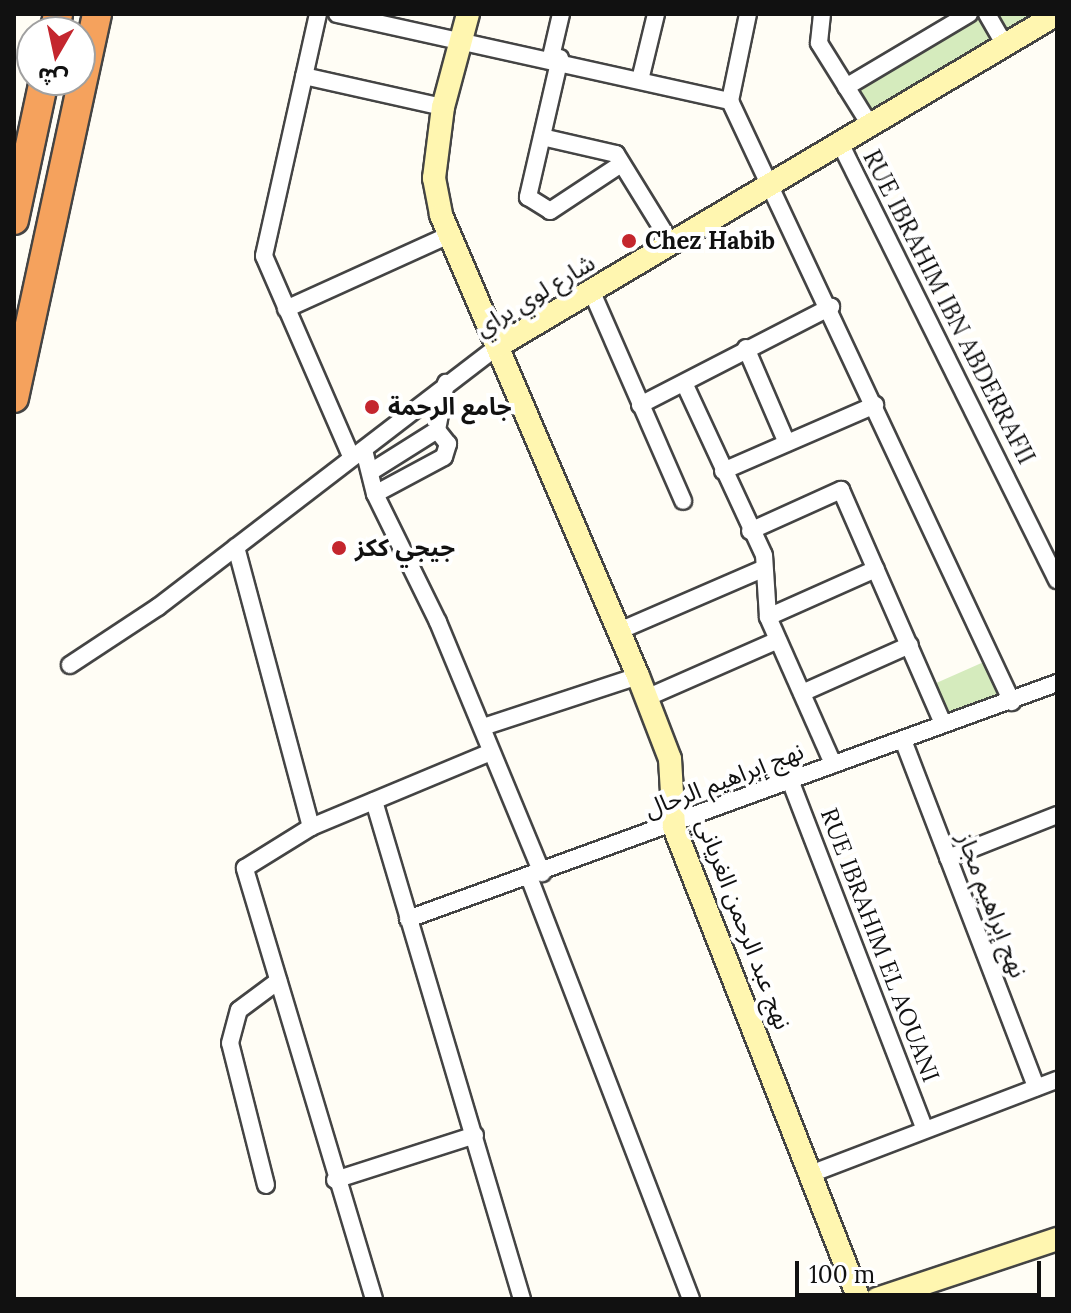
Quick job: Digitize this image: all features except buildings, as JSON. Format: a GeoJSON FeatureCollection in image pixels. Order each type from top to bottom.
{"type":"FeatureCollection","features":[{"type":"Feature","properties":{"kind":"highway"},"geometry":{"type":"LineString","coordinates":[[14,398],[97,14]]}},
{"type":"Feature","properties":{"kind":"highway"},"geometry":{"type":"LineString","coordinates":[[14,220],[41,96]]}},
{"type":"Feature","properties":{"kind":"street"},"geometry":{"type":"LineString","coordinates":[[318,14],[265,244],[286,309],[358,454],[372,471],[375,494],[483,727],[691,1299]]}},
{"type":"Feature","properties":{"kind":"street"},"geometry":{"type":"LineString","coordinates":[[337,14],[461,42],[641,76],[730,101]]}},
{"type":"Feature","properties":{"kind":"street","name":"نهج عبد الرحمن الغرياني"},"geometry":{"type":"LineString","coordinates":[[468,14],[443,107],[434,178],[449,235],[500,345],[670,759],[674,827],[813,1173],[859,1299]]}},
{"type":"Feature","properties":{"kind":"street"},"geometry":{"type":"LineString","coordinates":[[561,14],[542,137],[528,197],[542,211],[621,164]]}},
{"type":"Feature","properties":{"kind":"street"},"geometry":{"type":"LineString","coordinates":[[641,76],[656,14]]}},
{"type":"Feature","properties":{"kind":"street"},"geometry":{"type":"LineString","coordinates":[[748,14],[730,101],[831,307],[1012,702]]}},
{"type":"Feature","properties":{"kind":"street"},"geometry":{"type":"LineString","coordinates":[[822,14],[819,43],[870,125]]}},
{"type":"Feature","properties":{"kind":"street"},"geometry":{"type":"LineString","coordinates":[[846,87],[969,14]]}},
{"type":"Feature","properties":{"kind":"street"},"geometry":{"type":"LineString","coordinates":[[987,14],[1005,45]]}},
{"type":"Feature","properties":{"kind":"street","name":"شارع لوي براي"},"geometry":{"type":"LineString","coordinates":[[70,665],[236,547],[446,383],[500,345],[1057,14]]}},
{"type":"Feature","properties":{"kind":"street"},"geometry":{"type":"LineString","coordinates":[[304,76],[443,107]]}},
{"type":"Feature","properties":{"kind":"street"},"geometry":{"type":"LineString","coordinates":[[542,137],[603,146],[621,164],[671,243]]}},
{"type":"Feature","properties":{"kind":"street","name":"RUE IBRAHIM IBN ABDERRAFII"},"geometry":{"type":"LineString","coordinates":[[840,143],[1057,580]]}},
{"type":"Feature","properties":{"kind":"street"},"geometry":{"type":"LineString","coordinates":[[286,309],[449,235]]}},
{"type":"Feature","properties":{"kind":"street"},"geometry":{"type":"LineString","coordinates":[[591,290],[683,501]]}},
{"type":"Feature","properties":{"kind":"street"},"geometry":{"type":"LineString","coordinates":[[640,405],[685,385],[746,348],[831,307]]}},
{"type":"Feature","properties":{"kind":"street"},"geometry":{"type":"LineString","coordinates":[[746,348],[787,443]]}},
{"type":"Feature","properties":{"kind":"street"},"geometry":{"type":"LineString","coordinates":[[372,471],[437,430],[446,383]]}},
{"type":"Feature","properties":{"kind":"street"},"geometry":{"type":"LineString","coordinates":[[685,385],[750,531],[764,555],[762,569],[768,617],[833,764]]}},
{"type":"Feature","properties":{"kind":"street"},"geometry":{"type":"LineString","coordinates":[[723,471],[875,405]]}},
{"type":"Feature","properties":{"kind":"street"},"geometry":{"type":"LineString","coordinates":[[375,494],[444,457],[448,444],[437,430]]}},
{"type":"Feature","properties":{"kind":"street"},"geometry":{"type":"LineString","coordinates":[[750,531],[841,490],[943,723]]}},
{"type":"Feature","properties":{"kind":"street"},"geometry":{"type":"LineString","coordinates":[[236,547],[311,827]]}},
{"type":"Feature","properties":{"kind":"street"},"geometry":{"type":"LineString","coordinates":[[619,631],[762,569]]}},
{"type":"Feature","properties":{"kind":"street"},"geometry":{"type":"LineString","coordinates":[[768,617],[876,569]]}},
{"type":"Feature","properties":{"kind":"street"},"geometry":{"type":"LineString","coordinates":[[646,698],[778,640]]}},
{"type":"Feature","properties":{"kind":"street"},"geometry":{"type":"LineString","coordinates":[[802,693],[910,645]]}},
{"type":"Feature","properties":{"kind":"street"},"geometry":{"type":"LineString","coordinates":[[483,727],[638,676]]}},
{"type":"Feature","properties":{"kind":"street","name":"نهج إبراهيم الرحال"},"geometry":{"type":"LineString","coordinates":[[408,919],[674,827],[790,780],[943,723],[1012,702],[1057,683]]}},
{"type":"Feature","properties":{"kind":"street","name":"نهج إبراهيم مجاز"},"geometry":{"type":"LineString","coordinates":[[903,740],[1036,1087]]}},
{"type":"Feature","properties":{"kind":"street"},"geometry":{"type":"LineString","coordinates":[[374,1299],[335,1180],[245,868],[311,827],[491,752]]}},
{"type":"Feature","properties":{"kind":"street","name":"RUE IBRAHIM EL AOUANI"},"geometry":{"type":"LineString","coordinates":[[790,780],[924,1127]]}},
{"type":"Feature","properties":{"kind":"street"},"geometry":{"type":"LineString","coordinates":[[374,801],[522,1299]]}},
{"type":"Feature","properties":{"kind":"street"},"geometry":{"type":"LineString","coordinates":[[948,858],[1057,815]]}},
{"type":"Feature","properties":{"kind":"street"},"geometry":{"type":"LineString","coordinates":[[266,1185],[230,1034],[239,1010],[278,981]]}},
{"type":"Feature","properties":{"kind":"street"},"geometry":{"type":"LineString","coordinates":[[813,1173],[924,1127],[1057,1080]]}},
{"type":"Feature","properties":{"kind":"street"},"geometry":{"type":"LineString","coordinates":[[335,1180],[475,1135]]}},
{"type":"Feature","properties":{"kind":"street"},"geometry":{"type":"LineString","coordinates":[[877,1299],[1057,1239]]}},
{"type":"Feature","properties":{"kind":"green space"},"geometry":{"type":"Polygon","coordinates":[[[980,14],[1054,14],[873,122],[853,89],[980,14]]]}},
{"type":"Feature","properties":{"kind":"green space"},"geometry":{"type":"Polygon","coordinates":[[[986,661],[1002,697],[950,719],[934,684],[986,661]]]}},
{"type":"Feature","properties":{"kind":"place","name":"Chez Habib"},"geometry":{"type":"Point","coordinates":[629,241]}},
{"type":"Feature","properties":{"kind":"place","name":"جامع الرحمة"},"geometry":{"type":"Point","coordinates":[372,407]}},
{"type":"Feature","properties":{"kind":"place","name":"جيجي ككز"},"geometry":{"type":"Point","coordinates":[339,548]}}]}
